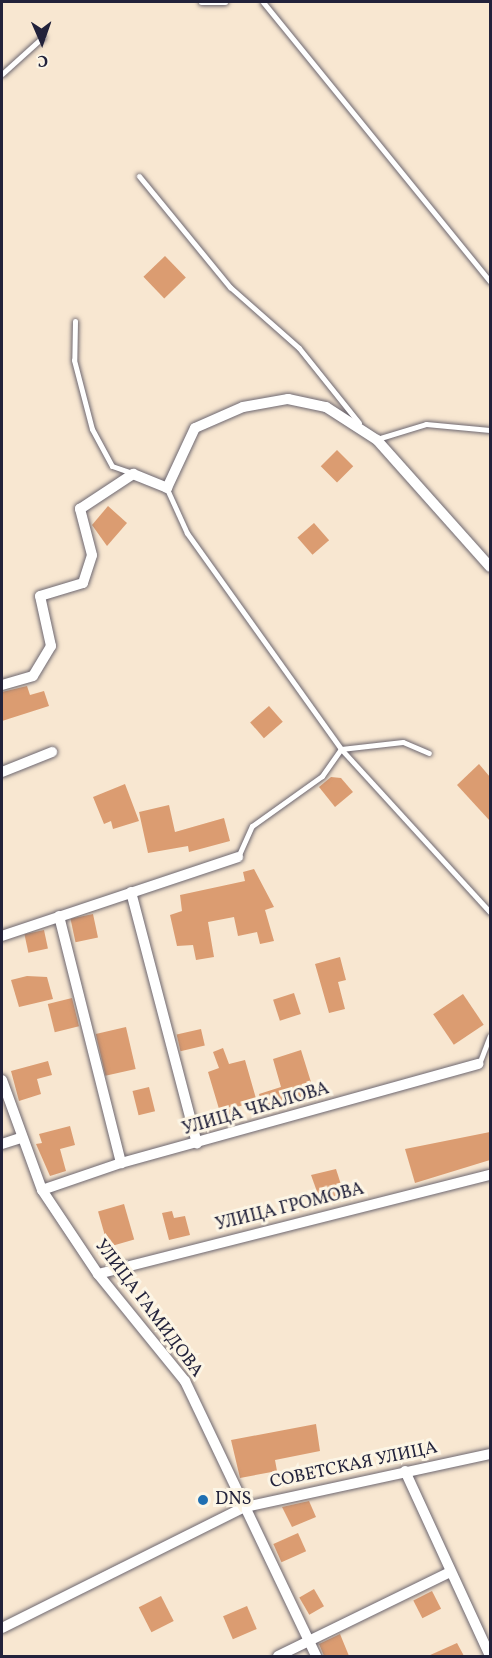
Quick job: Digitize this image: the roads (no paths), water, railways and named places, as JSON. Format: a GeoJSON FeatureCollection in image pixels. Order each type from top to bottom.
{"type":"FeatureCollection","features":[{"type":"Feature","properties":{"kind":"street"},"geometry":{"type":"LineString","coordinates":[[2,685],[33,676],[51,646],[40,596],[83,583],[92,555],[80,509],[134,474],[166,488],[195,428],[243,408],[288,399],[326,407],[377,440],[490,567]]}},
{"type":"Feature","properties":{"kind":"street"},"geometry":{"type":"LineString","coordinates":[[2,772],[51,752]]}},
{"type":"Feature","properties":{"kind":"street"},"geometry":{"type":"LineString","coordinates":[[2,936],[238,857]]}},
{"type":"Feature","properties":{"kind":"street"},"geometry":{"type":"LineString","coordinates":[[131,892],[197,1144]]}},
{"type":"Feature","properties":{"kind":"street"},"geometry":{"type":"LineString","coordinates":[[59,916],[121,1163]]}},
{"type":"Feature","properties":{"kind":"street","name":"УЛИЦА ЧКАЛОВА"},"geometry":{"type":"LineString","coordinates":[[42,1190],[121,1163],[197,1144],[479,1064]]}},
{"type":"Feature","properties":{"kind":"street","name":"УЛИЦА ГАМИДОВА"},"geometry":{"type":"LineString","coordinates":[[2,1080],[20,1138],[42,1190],[98,1274],[185,1381],[316,1656]]}},
{"type":"Feature","properties":{"kind":"street"},"geometry":{"type":"LineString","coordinates":[[2,1144],[20,1138]]}},
{"type":"Feature","properties":{"kind":"street","name":"УЛИЦА ГРОМОВА"},"geometry":{"type":"LineString","coordinates":[[98,1274],[490,1175]]}},
{"type":"Feature","properties":{"kind":"street","name":"СОВЕТСКАЯ УЛИЦА"},"geometry":{"type":"LineString","coordinates":[[2,1628],[244,1507],[490,1454]]}},
{"type":"Feature","properties":{"kind":"street"},"geometry":{"type":"LineString","coordinates":[[405,1471],[490,1656]]}},
{"type":"Feature","properties":{"kind":"street"},"geometry":{"type":"LineString","coordinates":[[278,1656],[450,1572]]}},
{"type":"Feature","properties":{"kind":"lane"},"geometry":{"type":"LineString","coordinates":[[201,2],[225,2]]}},
{"type":"Feature","properties":{"kind":"lane"},"geometry":{"type":"LineString","coordinates":[[263,2],[490,281]]}},
{"type":"Feature","properties":{"kind":"lane"},"geometry":{"type":"LineString","coordinates":[[2,74],[43,38]]}},
{"type":"Feature","properties":{"kind":"lane"},"geometry":{"type":"LineString","coordinates":[[139,176],[230,286],[299,348],[377,440],[426,424],[490,430]]}},
{"type":"Feature","properties":{"kind":"lane"},"geometry":{"type":"LineString","coordinates":[[75,321],[74,360],[93,429],[112,466],[134,474]]}},
{"type":"Feature","properties":{"kind":"lane"},"geometry":{"type":"LineString","coordinates":[[166,488],[187,533],[340,749],[490,912]]}},
{"type":"Feature","properties":{"kind":"lane"},"geometry":{"type":"LineString","coordinates":[[238,857],[252,826],[322,776],[340,749],[403,742],[429,753]]}},
{"type":"Feature","properties":{"kind":"lane"},"geometry":{"type":"LineString","coordinates":[[479,1064],[490,1036]]}},
{"type":"Feature","properties":{"kind":"place","name":"DNS"},"geometry":{"type":"Point","coordinates":[203,1500]}}]}
